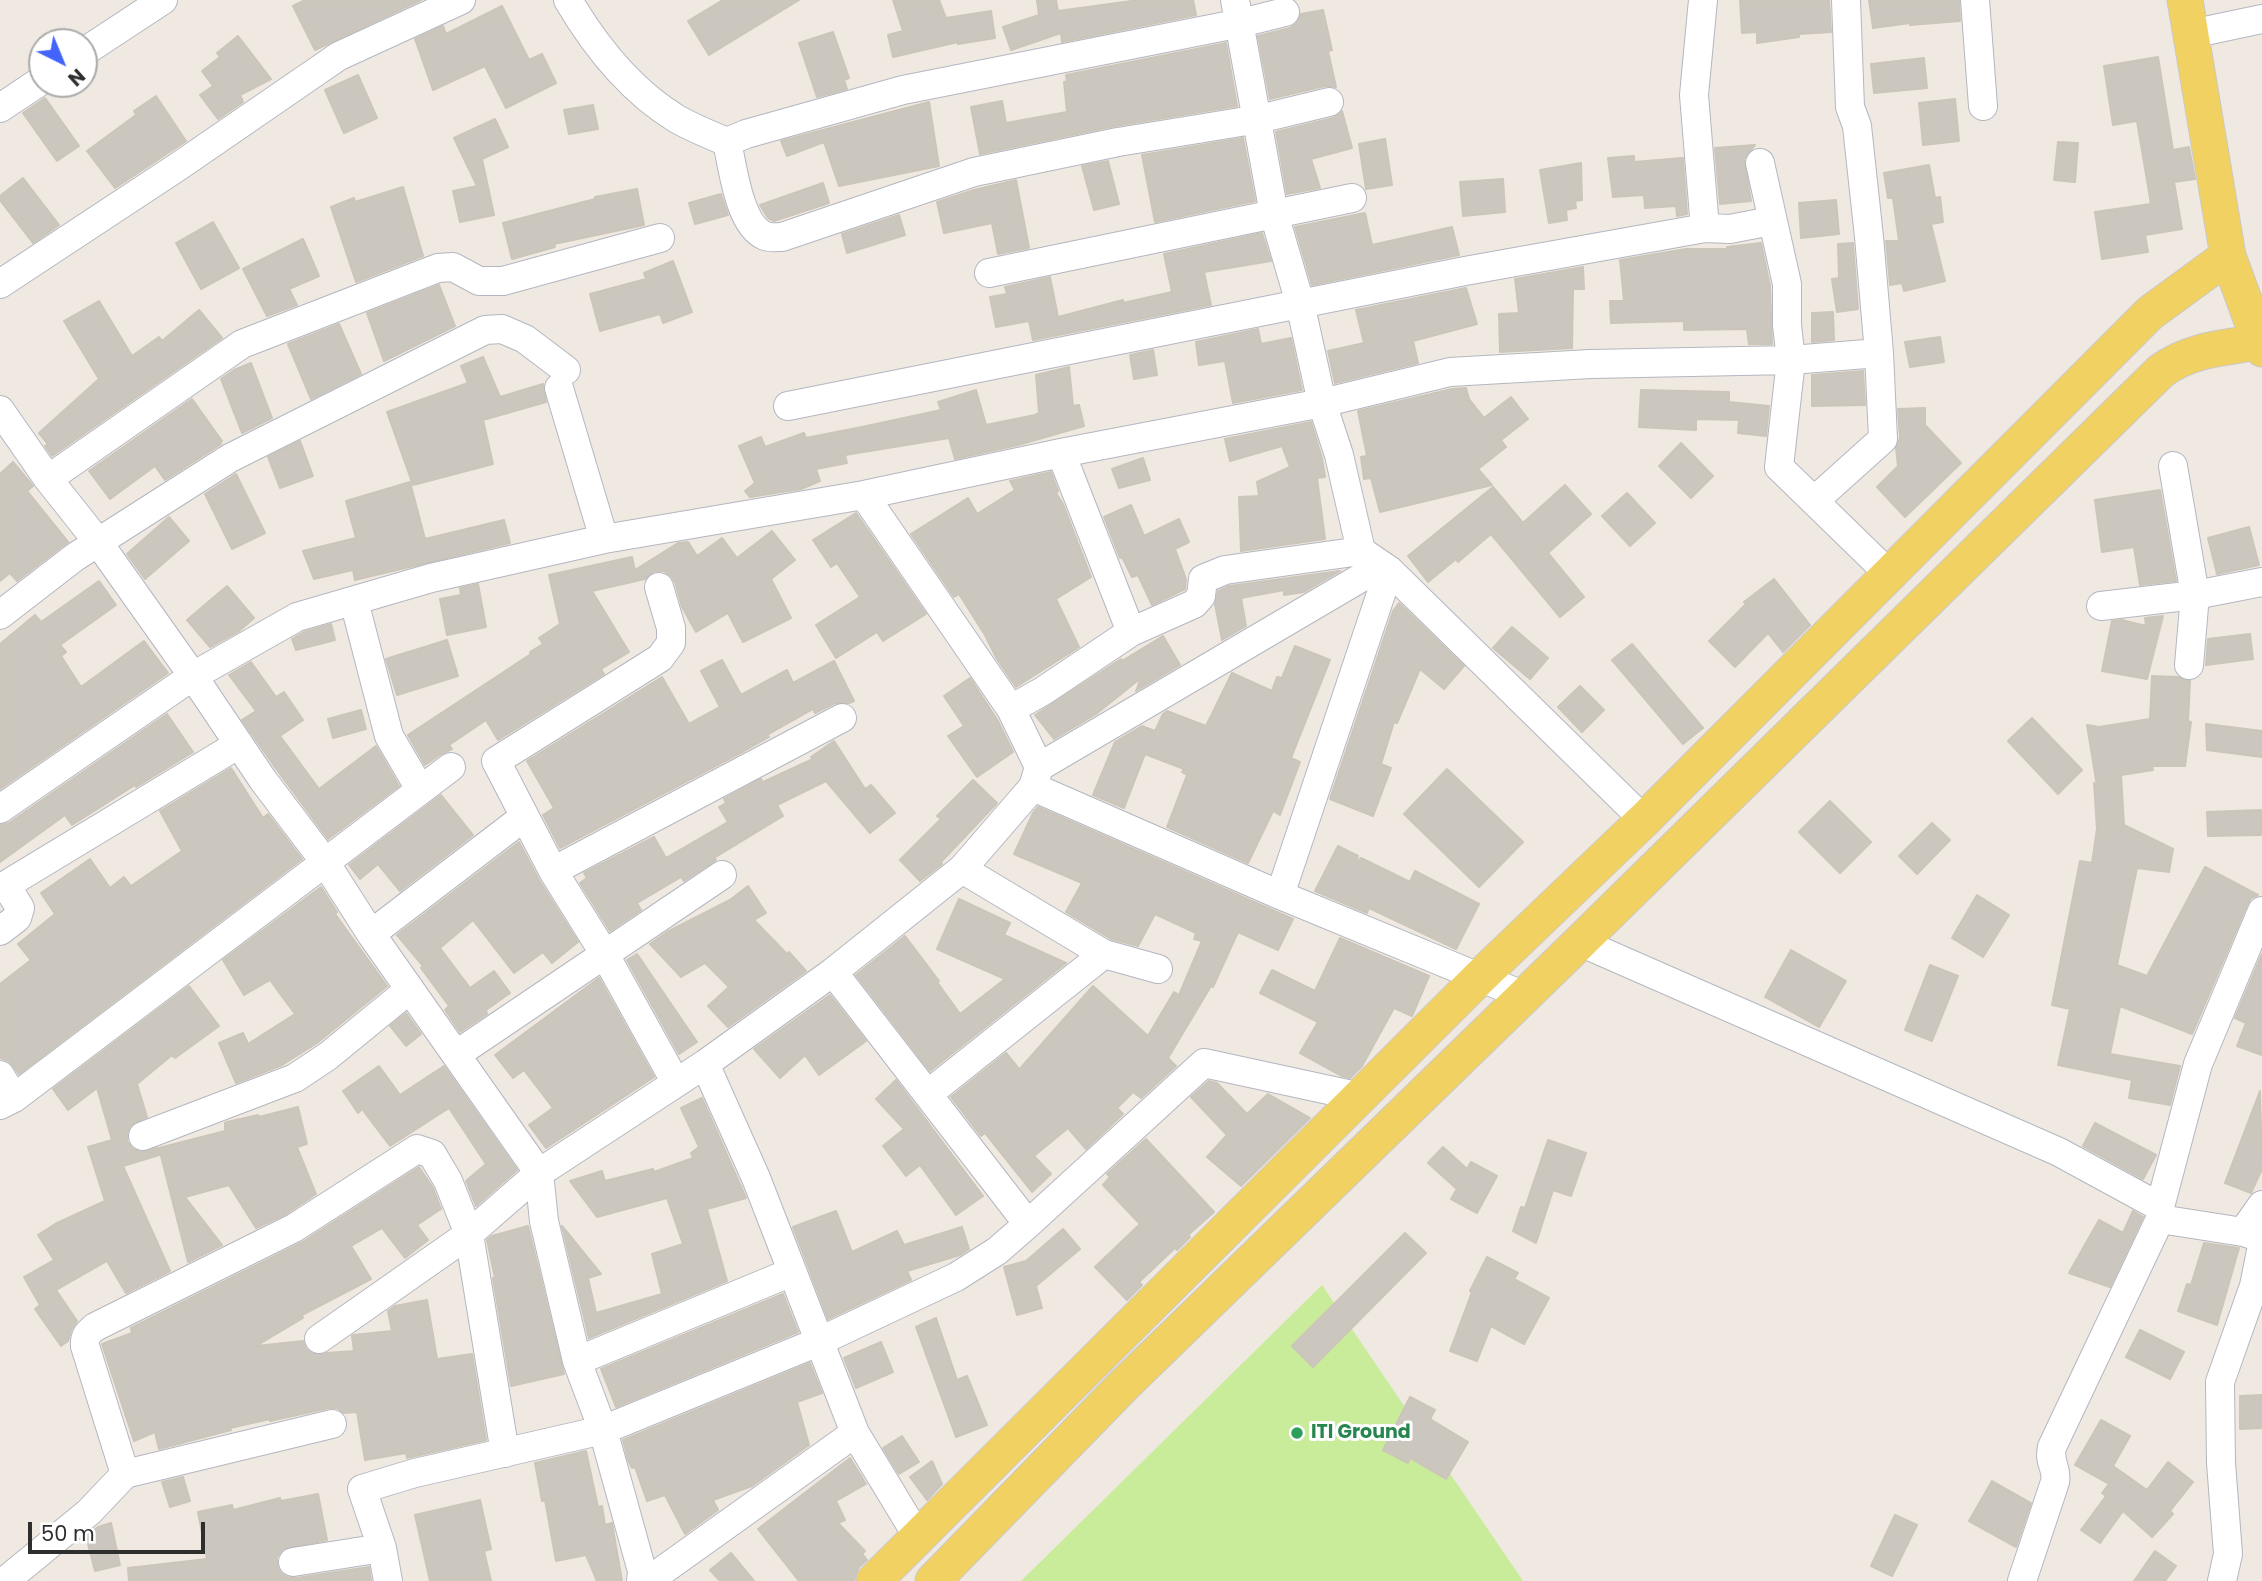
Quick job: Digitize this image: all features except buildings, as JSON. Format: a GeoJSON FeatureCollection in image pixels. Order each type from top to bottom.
{"type":"FeatureCollection","features":[{"type":"Feature","properties":{"kind":"main road"},"geometry":{"type":"LineString","coordinates":[[933,1581],[1122,1387],[1525,996],[2161,371],[2178,359],[2199,352],[2261,345],[2228,256],[2185,0]]}},
{"type":"Feature","properties":{"kind":"main road"},"geometry":{"type":"LineString","coordinates":[[874,1581],[1480,977],[1644,820],[2150,313],[2228,256]]}},
{"type":"Feature","properties":{"kind":"main road"},"geometry":{"type":"LineString","coordinates":[[2150,313],[2178,359]]}},
{"type":"Feature","properties":{"kind":"street"},"geometry":{"type":"LineString","coordinates":[[98,43],[163,0]]}},
{"type":"Feature","properties":{"kind":"street"},"geometry":{"type":"LineString","coordinates":[[0,284],[339,56],[461,0]]}},
{"type":"Feature","properties":{"kind":"street"},"geometry":{"type":"LineString","coordinates":[[568,0],[585,29],[634,86],[677,119],[727,142],[746,134],[903,90],[1238,12],[1285,12]]}},
{"type":"Feature","properties":{"kind":"street"},"geometry":{"type":"LineString","coordinates":[[1703,0],[1693,95],[1705,228]]}},
{"type":"Feature","properties":{"kind":"street"},"geometry":{"type":"LineString","coordinates":[[1814,501],[1883,439],[1879,353],[1857,126],[1850,107],[1846,0]]}},
{"type":"Feature","properties":{"kind":"street"},"geometry":{"type":"LineString","coordinates":[[1975,0],[1983,106]]}},
{"type":"Feature","properties":{"kind":"street"},"geometry":{"type":"LineString","coordinates":[[1238,12],[1274,214],[1300,303],[1322,403],[1377,562],[1644,820]]}},
{"type":"Feature","properties":{"kind":"street"},"geometry":{"type":"LineString","coordinates":[[2191,34],[2262,19]]}},
{"type":"Feature","properties":{"kind":"street"},"geometry":{"type":"LineString","coordinates":[[0,108],[28,89]]}},
{"type":"Feature","properties":{"kind":"street"},"geometry":{"type":"LineString","coordinates":[[727,142],[744,212],[750,224],[766,236],[782,237],[974,172],[1118,142],[1259,119],[1329,102]]}},
{"type":"Feature","properties":{"kind":"street"},"geometry":{"type":"LineString","coordinates":[[1760,163],[1787,284],[1787,325],[1791,360],[1779,467],[1888,573]]}},
{"type":"Feature","properties":{"kind":"street"},"geometry":{"type":"LineString","coordinates":[[989,274],[1352,198]]}},
{"type":"Feature","properties":{"kind":"street"},"geometry":{"type":"LineString","coordinates":[[788,406],[1300,303],[1705,228],[1730,229],[1771,221]]}},
{"type":"Feature","properties":{"kind":"street"},"geometry":{"type":"LineString","coordinates":[[48,479],[242,344],[438,268],[453,267],[479,281],[503,281],[660,237]]}},
{"type":"Feature","properties":{"kind":"street"},"geometry":{"type":"LineString","coordinates":[[0,615],[75,557],[230,457],[485,330],[502,329],[525,340],[562,379],[604,539]]}},
{"type":"Feature","properties":{"kind":"street"},"geometry":{"type":"LineString","coordinates":[[0,809],[194,676],[297,617],[431,578],[604,539],[864,495],[1061,453],[1322,403],[1450,372],[1590,364],[1791,360],[1879,353]]}},
{"type":"Feature","properties":{"kind":"street"},"geometry":{"type":"LineString","coordinates":[[0,410],[194,676],[263,780],[325,862],[539,1173],[544,1221],[578,1361],[603,1430],[642,1571],[641,1581]]}},
{"type":"Feature","properties":{"kind":"street"},"geometry":{"type":"LineString","coordinates":[[1061,453],[1131,632]]}},
{"type":"Feature","properties":{"kind":"street"},"geometry":{"type":"LineString","coordinates":[[2173,466],[2195,595],[2189,665]]}},
{"type":"Feature","properties":{"kind":"street"},"geometry":{"type":"LineString","coordinates":[[864,495],[1011,709],[1036,777],[1280,895],[1525,996]]}},
{"type":"Feature","properties":{"kind":"street"},"geometry":{"type":"LineString","coordinates":[[1011,709],[1043,691],[1131,632],[1194,604],[1202,596],[1203,579],[1225,570],[1377,562]]}},
{"type":"Feature","properties":{"kind":"street"},"geometry":{"type":"LineString","coordinates":[[319,1339],[469,1234],[539,1173],[705,1064],[833,972],[962,869],[1036,777],[1377,562]]}},
{"type":"Feature","properties":{"kind":"street"},"geometry":{"type":"LineString","coordinates":[[1280,895],[1377,562]]}},
{"type":"Feature","properties":{"kind":"street"},"geometry":{"type":"LineString","coordinates":[[2101,606],[2195,595],[2262,582]]}},
{"type":"Feature","properties":{"kind":"street"},"geometry":{"type":"LineString","coordinates":[[659,587],[671,628],[671,643],[660,658],[496,761],[553,871],[604,953],[676,1083]]}},
{"type":"Feature","properties":{"kind":"street"},"geometry":{"type":"LineString","coordinates":[[354,601],[389,736],[420,789]]}},
{"type":"Feature","properties":{"kind":"street"},"geometry":{"type":"LineString","coordinates":[[553,871],[842,718]]}},
{"type":"Feature","properties":{"kind":"street"},"geometry":{"type":"LineString","coordinates":[[0,930],[17,918],[20,908],[3,880],[239,744]]}},
{"type":"Feature","properties":{"kind":"street"},"geometry":{"type":"LineString","coordinates":[[5,1093],[325,862],[451,767]]}},
{"type":"Feature","properties":{"kind":"street"},"geometry":{"type":"LineString","coordinates":[[372,934],[524,817]]}},
{"type":"Feature","properties":{"kind":"street"},"geometry":{"type":"LineString","coordinates":[[962,869],[1104,954],[1158,969]]}},
{"type":"Feature","properties":{"kind":"street"},"geometry":{"type":"LineString","coordinates":[[457,1054],[722,875]]}},
{"type":"Feature","properties":{"kind":"street"},"geometry":{"type":"LineString","coordinates":[[2022,1581],[2055,1482],[2056,1476],[2049,1458],[2052,1447],[2160,1213],[2198,1064],[2262,911]]}},
{"type":"Feature","properties":{"kind":"street"},"geometry":{"type":"LineString","coordinates":[[1580,942],[2059,1152],[2160,1213],[2256,1239]]}},
{"type":"Feature","properties":{"kind":"street"},"geometry":{"type":"LineString","coordinates":[[928,1094],[1104,954]]}},
{"type":"Feature","properties":{"kind":"street"},"geometry":{"type":"LineString","coordinates":[[833,972],[1028,1224]]}},
{"type":"Feature","properties":{"kind":"street"},"geometry":{"type":"LineString","coordinates":[[143,1136],[295,1078],[328,1056],[410,989]]}},
{"type":"Feature","properties":{"kind":"street"},"geometry":{"type":"LineString","coordinates":[[388,1581],[382,1548],[362,1489],[415,1473],[603,1430],[818,1342],[975,1267],[1028,1224],[1204,1063],[1361,1097]]}},
{"type":"Feature","properties":{"kind":"street"},"geometry":{"type":"LineString","coordinates":[[705,1064],[756,1178],[855,1433],[918,1537]]}},
{"type":"Feature","properties":{"kind":"street"},"geometry":{"type":"LineString","coordinates":[[125,1474],[84,1339],[95,1327],[294,1228],[417,1149],[432,1154],[448,1181],[469,1234],[505,1453]]}},
{"type":"Feature","properties":{"kind":"street"},"geometry":{"type":"LineString","coordinates":[[2222,1581],[2228,1554],[2221,1463],[2220,1382],[2254,1286],[2256,1239],[2262,1205]]}},
{"type":"Feature","properties":{"kind":"street"},"geometry":{"type":"LineString","coordinates":[[578,1361],[792,1272]]}},
{"type":"Feature","properties":{"kind":"street"},"geometry":{"type":"LineString","coordinates":[[5,1581],[89,1512],[125,1474],[332,1424]]}},
{"type":"Feature","properties":{"kind":"street"},"geometry":{"type":"LineString","coordinates":[[648,1581],[855,1433]]}},
{"type":"Feature","properties":{"kind":"street"},"geometry":{"type":"LineString","coordinates":[[293,1562],[382,1548]]}},
{"type":"Feature","properties":{"kind":"green space","name":"ITI Ground"},"geometry":{"type":"Polygon","coordinates":[[[1322,1285],[1523,1581],[1021,1581],[1322,1285]]]}},
{"type":"Feature","properties":{"kind":"place","name":"ITI Ground"},"geometry":{"type":"Point","coordinates":[1297,1433]}}]}
